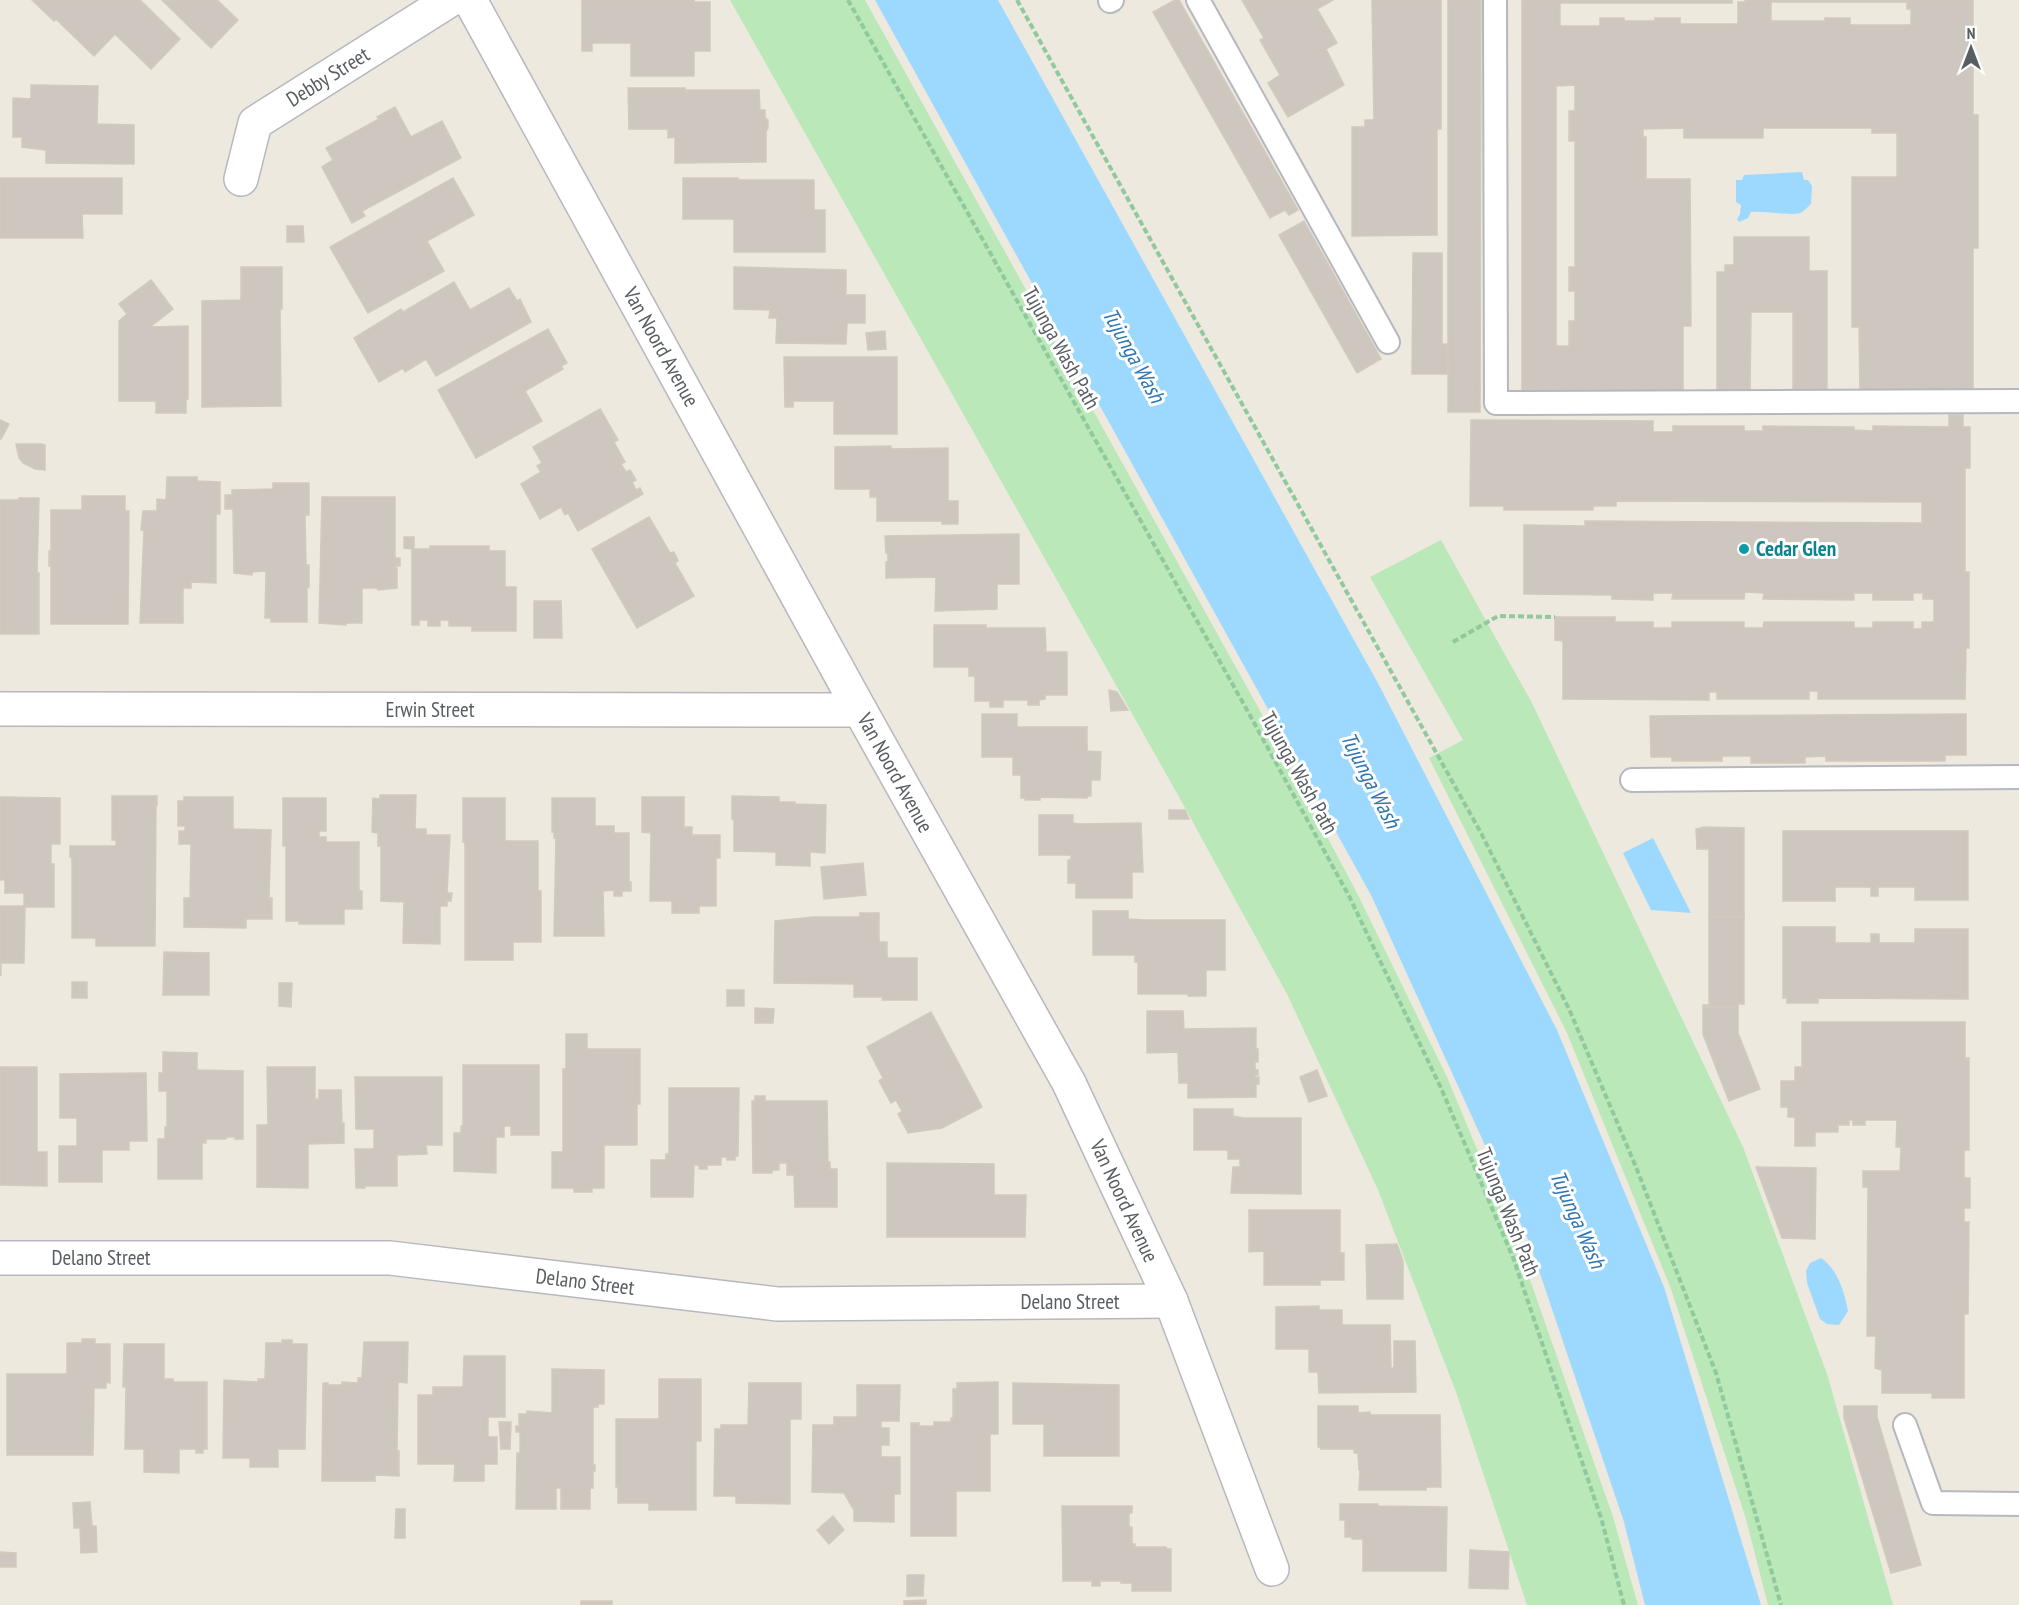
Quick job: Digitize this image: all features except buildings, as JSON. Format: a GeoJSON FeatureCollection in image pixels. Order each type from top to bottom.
{"type":"FeatureCollection","features":[{"type":"Feature","properties":{"kind":"street","name":"Debby Street"},"geometry":{"type":"LineString","coordinates":[[241,178],[255,123],[450,0]]}},
{"type":"Feature","properties":{"kind":"street","name":"Van Noord Avenue"},"geometry":{"type":"LineString","coordinates":[[470,0],[860,710],[1069,1083],[1171,1301],[1272,1569]]}},
{"type":"Feature","properties":{"kind":"street","name":"Erwin Street"},"geometry":{"type":"LineString","coordinates":[[0,709],[860,710]]}},
{"type":"Feature","properties":{"kind":"street","name":"Delano Street"},"geometry":{"type":"LineString","coordinates":[[0,1258],[390,1258],[777,1304],[1171,1301]]}},
{"type":"Feature","properties":{"kind":"lane"},"geometry":{"type":"LineString","coordinates":[[1198,0],[1388,342]]}},
{"type":"Feature","properties":{"kind":"lane"},"geometry":{"type":"LineString","coordinates":[[1494,0],[1496,403],[2019,401]]}},
{"type":"Feature","properties":{"kind":"lane"},"geometry":{"type":"LineString","coordinates":[[1632,780],[2019,777]]}},
{"type":"Feature","properties":{"kind":"lane"},"geometry":{"type":"LineString","coordinates":[[1905,1425],[1933,1503],[2019,1504]]}},
{"type":"Feature","properties":{"kind":"path","name":"Tujunga Wash Path"},"geometry":{"type":"LineString","coordinates":[[848,0],[1242,699],[1349,896],[1441,1088],[1514,1260],[1602,1521],[1624,1605]]}},
{"type":"Feature","properties":{"kind":"path"},"geometry":{"type":"LineString","coordinates":[[1017,0],[1481,832],[1569,1009],[1636,1167],[1716,1373],[1780,1605]]}},
{"type":"Feature","properties":{"kind":"path"},"geometry":{"type":"LineString","coordinates":[[1453,642],[1498,616],[1555,617]]}},
{"type":"Feature","properties":{"kind":"green space"},"geometry":{"type":"Polygon","coordinates":[[[730,0],[865,0],[1258,707],[1357,893],[1447,1077],[1522,1257],[1613,1517],[1638,1605],[1527,1605],[1456,1392],[1378,1190],[1288,996],[1183,804],[730,0]]]}},
{"type":"Feature","properties":{"kind":"green space"},"geometry":{"type":"Polygon","coordinates":[[[1441,540],[1532,703],[1743,1147],[1827,1374],[1893,1605],[1768,1605],[1746,1519],[1671,1289],[1567,1033],[1429,758],[1463,740],[1370,577],[1441,540]]]}},
{"type":"Feature","properties":{"kind":"water","name":"Tujunga Wash"},"geometry":{"type":"Polygon","coordinates":[[[875,0],[998,0],[1379,685],[1557,1030],[1664,1287],[1761,1605],[1645,1605],[1624,1522],[1530,1244],[1371,895],[875,0]]]}},
{"type":"Feature","properties":{"kind":"water"},"geometry":{"type":"Polygon","coordinates":[[[1802,172],[1804,180],[1808,180],[1812,186],[1811,204],[1803,211],[1790,214],[1751,212],[1748,218],[1739,222],[1737,219],[1741,205],[1736,202],[1736,180],[1742,180],[1744,175],[1802,172]]]}},
{"type":"Feature","properties":{"kind":"water"},"geometry":{"type":"Polygon","coordinates":[[[1653,838],[1691,913],[1651,910],[1623,853],[1653,838]]]}},
{"type":"Feature","properties":{"kind":"water"},"geometry":{"type":"Polygon","coordinates":[[[1821,1258],[1836,1275],[1844,1296],[1848,1311],[1839,1325],[1827,1324],[1820,1319],[1807,1283],[1806,1271],[1810,1263],[1821,1258]]]}},
{"type":"Feature","properties":{"kind":"place","name":"Cedar Glen"},"geometry":{"type":"Point","coordinates":[1744,549]}}]}
